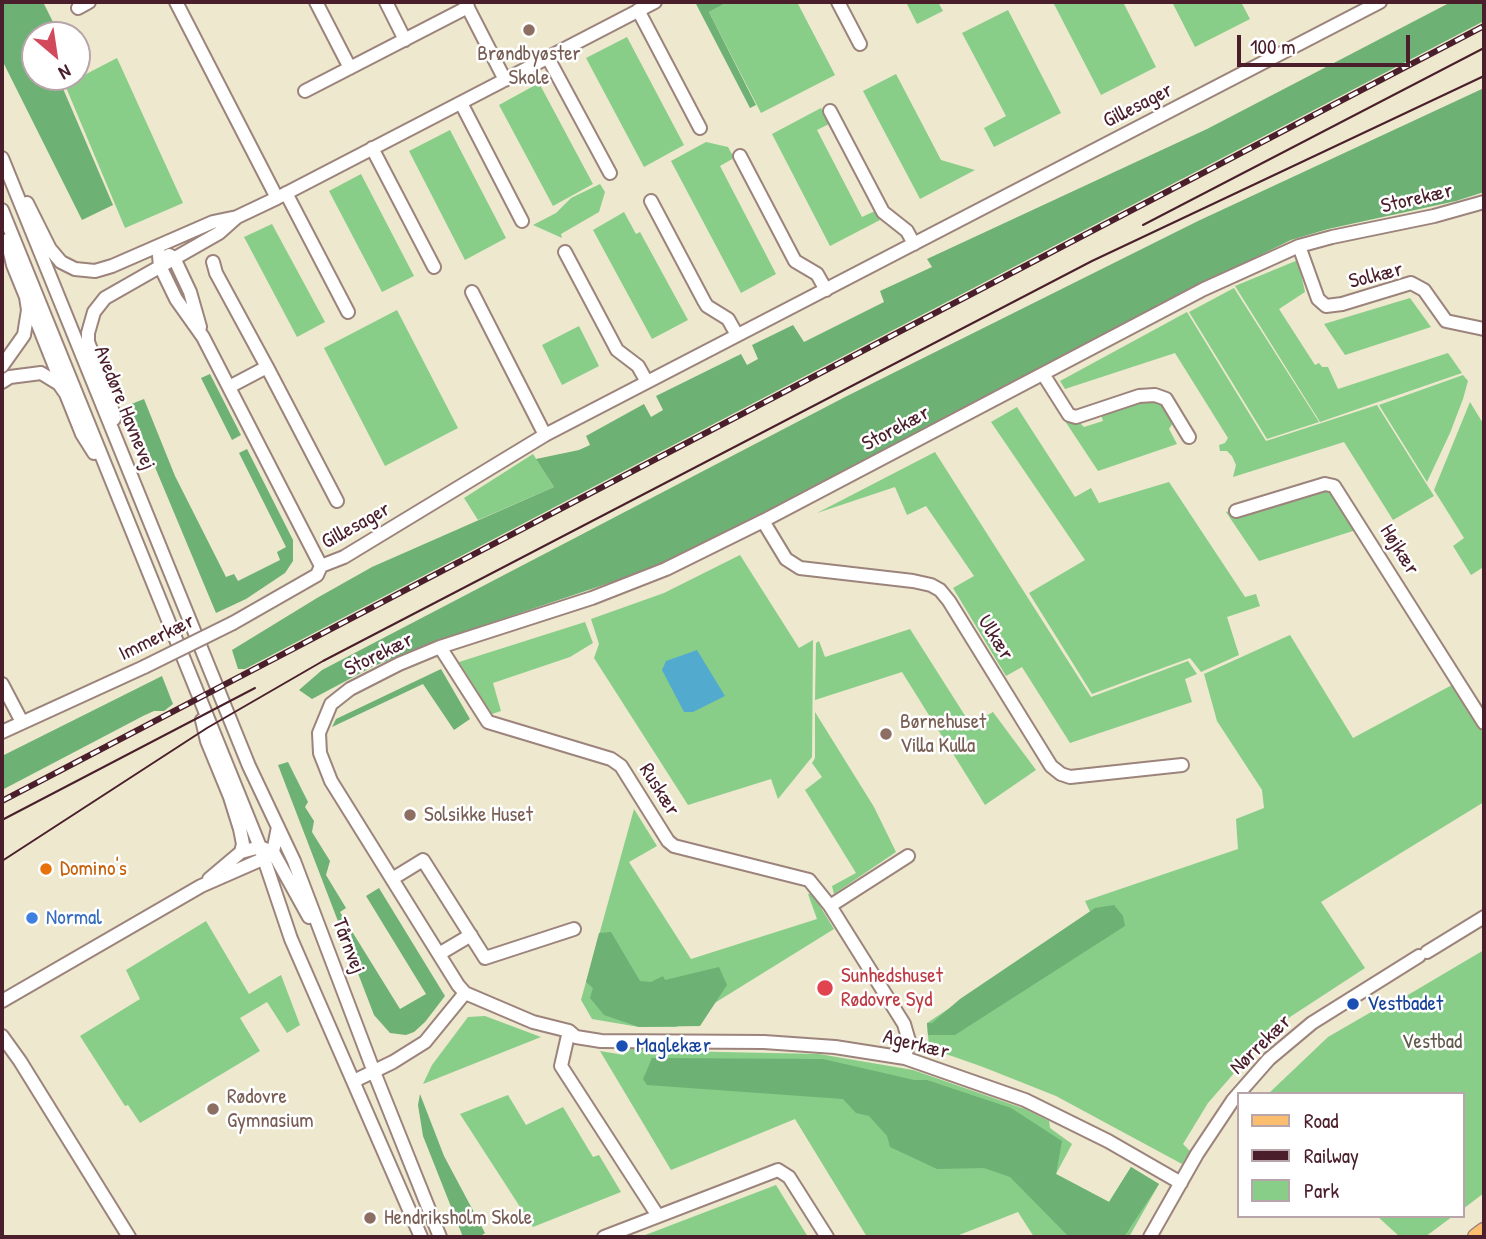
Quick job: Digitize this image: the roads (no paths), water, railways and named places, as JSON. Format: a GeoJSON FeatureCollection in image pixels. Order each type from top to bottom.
{"type":"FeatureCollection","features":[{"type":"Feature","properties":{"kind":"main road"},"geometry":{"type":"LineString","coordinates":[[1476,1237],[1484,1231]]}},
{"type":"Feature","properties":{"kind":"street"},"geometry":{"type":"LineString","coordinates":[[176,2],[348,312]]}},
{"type":"Feature","properties":{"kind":"street"},"geometry":{"type":"LineString","coordinates":[[316,2],[350,68]]}},
{"type":"Feature","properties":{"kind":"street"},"geometry":{"type":"LineString","coordinates":[[386,2],[405,40]]}},
{"type":"Feature","properties":{"kind":"street"},"geometry":{"type":"LineString","coordinates":[[2,157],[50,249],[61,262],[75,269],[95,271],[213,222],[237,217],[655,2]]}},
{"type":"Feature","properties":{"kind":"street"},"geometry":{"type":"LineString","coordinates":[[838,2],[860,44]]}},
{"type":"Feature","properties":{"kind":"street","name":"Gillesager"},"geometry":{"type":"LineString","coordinates":[[158,246],[160,266],[176,299],[203,337],[321,566],[344,557],[545,435],[1380,2]]}},
{"type":"Feature","properties":{"kind":"street"},"geometry":{"type":"LineString","coordinates":[[305,92],[405,40],[466,4],[505,80]]}},
{"type":"Feature","properties":{"kind":"street"},"geometry":{"type":"LineString","coordinates":[[638,10],[700,128]]}},
{"type":"Feature","properties":{"kind":"street"},"geometry":{"type":"LineString","coordinates":[[548,58],[610,173]]}},
{"type":"Feature","properties":{"kind":"street"},"geometry":{"type":"LineString","coordinates":[[461,103],[522,221]]}},
{"type":"Feature","properties":{"kind":"street"},"geometry":{"type":"LineString","coordinates":[[830,111],[883,212],[907,231],[914,244]]}},
{"type":"Feature","properties":{"kind":"street"},"geometry":{"type":"LineString","coordinates":[[372,148],[434,267]]}},
{"type":"Feature","properties":{"kind":"street"},"geometry":{"type":"LineString","coordinates":[[740,156],[795,261],[817,274],[826,289]]}},
{"type":"Feature","properties":{"kind":"street","name":"Avedøre Havnevej"},"geometry":{"type":"LineString","coordinates":[[2,157],[211,673]]}},
{"type":"Feature","properties":{"kind":"street"},"geometry":{"type":"LineString","coordinates":[[650,201],[707,306],[728,319],[737,335]]}},
{"type":"Feature","properties":{"kind":"street","name":"Storekær"},"geometry":{"type":"LineString","coordinates":[[392,879],[331,781],[323,761],[319,733],[331,704],[350,689],[440,647],[617,589],[666,569],[763,521],[1204,289],[1299,246],[1484,202]]}},
{"type":"Feature","properties":{"kind":"street","name":"Avedøre Havnevej"},"geometry":{"type":"LineString","coordinates":[[2,210],[194,682]]}},
{"type":"Feature","properties":{"kind":"street"},"geometry":{"type":"LineString","coordinates":[[122,454],[110,399],[89,342],[88,333],[94,312],[105,298],[219,233],[237,217]]}},
{"type":"Feature","properties":{"kind":"street"},"geometry":{"type":"LineString","coordinates":[[2,219],[13,265],[82,434],[114,485]]}},
{"type":"Feature","properties":{"kind":"street","name":"Gillesager"},"geometry":{"type":"LineString","coordinates":[[158,246],[174,258],[190,292],[203,337]]}},
{"type":"Feature","properties":{"kind":"street","name":"Solkær"},"geometry":{"type":"LineString","coordinates":[[1299,246],[1321,303],[1331,306],[1342,304],[1411,283],[1424,290],[1446,321],[1484,329]]}},
{"type":"Feature","properties":{"kind":"street"},"geometry":{"type":"LineString","coordinates":[[565,252],[617,351],[638,366],[648,382]]}},
{"type":"Feature","properties":{"kind":"street","name":"Gillesager"},"geometry":{"type":"LineString","coordinates":[[213,262],[337,501]]}},
{"type":"Feature","properties":{"kind":"street"},"geometry":{"type":"LineString","coordinates":[[472,292],[545,435]]}},
{"type":"Feature","properties":{"kind":"street"},"geometry":{"type":"LineString","coordinates":[[2,366],[23,335],[27,321],[26,297]]}},
{"type":"Feature","properties":{"kind":"street"},"geometry":{"type":"LineString","coordinates":[[229,387],[267,367]]}},
{"type":"Feature","properties":{"kind":"street"},"geometry":{"type":"LineString","coordinates":[[2,382],[10,377],[41,373],[59,384],[66,394]]}},
{"type":"Feature","properties":{"kind":"street"},"geometry":{"type":"LineString","coordinates":[[1043,374],[1069,415],[1076,417],[1139,396],[1156,395],[1166,399],[1189,438]]}},
{"type":"Feature","properties":{"kind":"street","name":"Højkær"},"geometry":{"type":"LineString","coordinates":[[1236,511],[1325,484],[1334,486],[1484,723]]}},
{"type":"Feature","properties":{"kind":"street","name":"Ulkær"},"geometry":{"type":"LineString","coordinates":[[763,521],[786,559],[800,568],[914,581],[940,590],[1051,766],[1061,774],[1070,777],[1182,765]]}},
{"type":"Feature","properties":{"kind":"street","name":"Immerkær"},"geometry":{"type":"LineString","coordinates":[[2,732],[233,623],[317,575],[321,566]]}},
{"type":"Feature","properties":{"kind":"street","name":"Ruskær"},"geometry":{"type":"LineString","coordinates":[[440,647],[488,722],[611,759],[621,766],[668,841],[674,846],[809,880],[830,906],[904,1024],[909,1041],[905,1058]]}},
{"type":"Feature","properties":{"kind":"street","name":"Tårnvej"},"geometry":{"type":"LineString","coordinates":[[211,673],[249,766],[295,861],[374,1072],[440,1237]]}},
{"type":"Feature","properties":{"kind":"street"},"geometry":{"type":"LineString","coordinates":[[194,682],[207,741],[230,797],[243,844],[241,852],[201,886]]}},
{"type":"Feature","properties":{"kind":"street"},"geometry":{"type":"LineString","coordinates":[[194,682],[266,852],[291,939],[421,1237]]}},
{"type":"Feature","properties":{"kind":"street"},"geometry":{"type":"LineString","coordinates":[[2,684],[22,722]]}},
{"type":"Feature","properties":{"kind":"street"},"geometry":{"type":"LineString","coordinates":[[2,999],[266,852],[278,827]]}},
{"type":"Feature","properties":{"kind":"street"},"geometry":{"type":"LineString","coordinates":[[241,852],[266,852],[283,867],[341,980]]}},
{"type":"Feature","properties":{"kind":"street"},"geometry":{"type":"LineString","coordinates":[[830,906],[908,856]]}},
{"type":"Feature","properties":{"kind":"street"},"geometry":{"type":"LineString","coordinates":[[354,1081],[425,1042],[465,993],[392,879],[424,860],[485,958],[574,929]]}},
{"type":"Feature","properties":{"kind":"street","name":"Nørrekær"},"geometry":{"type":"LineString","coordinates":[[1240,1092],[1269,1059],[1312,1023],[1484,917]]}},
{"type":"Feature","properties":{"kind":"street"},"geometry":{"type":"LineString","coordinates":[[439,954],[471,935]]}},
{"type":"Feature","properties":{"kind":"street","name":"Agerkær"},"geometry":{"type":"LineString","coordinates":[[465,993],[533,1022],[569,1031],[578,1029],[602,1033],[618,1040],[656,1043],[764,1042],[835,1047],[905,1058],[1025,1100],[1108,1141],[1181,1183]]}},
{"type":"Feature","properties":{"kind":"street"},"geometry":{"type":"LineString","coordinates":[[569,1031],[561,1066],[658,1216]]}},
{"type":"Feature","properties":{"kind":"street"},"geometry":{"type":"LineString","coordinates":[[2,1036],[129,1237]]}},
{"type":"Feature","properties":{"kind":"street","name":"Nørrekær"},"geometry":{"type":"LineString","coordinates":[[1150,1237],[1238,1094]]}},
{"type":"Feature","properties":{"kind":"street"},"geometry":{"type":"LineString","coordinates":[[604,1237],[778,1170],[789,1177],[827,1237]]}},
{"type":"Feature","properties":{"kind":"water"},"geometry":{"type":"Polygon","coordinates":[[[697,650],[725,696],[693,712],[684,712],[662,670],[666,661],[697,650]]]}},
{"type":"Feature","properties":{"kind":"tram line"},"geometry":{"type":"LineString","coordinates":[[1143,225],[1484,48]]}},
{"type":"Feature","properties":{"kind":"tram line"},"geometry":{"type":"LineString","coordinates":[[2,861],[207,728],[323,661],[1092,261],[1484,76]]}},
{"type":"Feature","properties":{"kind":"tram line"},"geometry":{"type":"LineString","coordinates":[[2,820],[255,688]]}},
{"type":"Feature","properties":{"kind":"railway"},"geometry":{"type":"LineString","coordinates":[[2,801],[1484,26]]}},
{"type":"Feature","properties":{"kind":"place","name":"Brøndbyøster Skole"},"geometry":{"type":"Point","coordinates":[529,30]}},
{"type":"Feature","properties":{"kind":"place","name":"Børnehuset Villa Kulla"},"geometry":{"type":"Point","coordinates":[886,734]}},
{"type":"Feature","properties":{"kind":"place","name":"Solsikke Huset"},"geometry":{"type":"Point","coordinates":[410,815]}},
{"type":"Feature","properties":{"kind":"place","name":"Domino's"},"geometry":{"type":"Point","coordinates":[46,869]}},
{"type":"Feature","properties":{"kind":"place","name":"Normal"},"geometry":{"type":"Point","coordinates":[32,918]}},
{"type":"Feature","properties":{"kind":"place","name":"Sunhedshuset Rødovre Syd"},"geometry":{"type":"Point","coordinates":[825,988]}},
{"type":"Feature","properties":{"kind":"place","name":"Vestbadet"},"geometry":{"type":"Point","coordinates":[1353,1004]}},
{"type":"Feature","properties":{"kind":"place","name":"Maglekær"},"geometry":{"type":"Point","coordinates":[622,1046]}},
{"type":"Feature","properties":{"kind":"place","name":"Rødovre Gymnasium"},"geometry":{"type":"Point","coordinates":[213,1109]}},
{"type":"Feature","properties":{"kind":"place","name":"Hendriksholm Skole"},"geometry":{"type":"Point","coordinates":[370,1218]}},
{"type":"Feature","properties":{"kind":"park label","name":"Vestbad"},"geometry":{"type":"Point","coordinates":[1432,1042]}}]}
